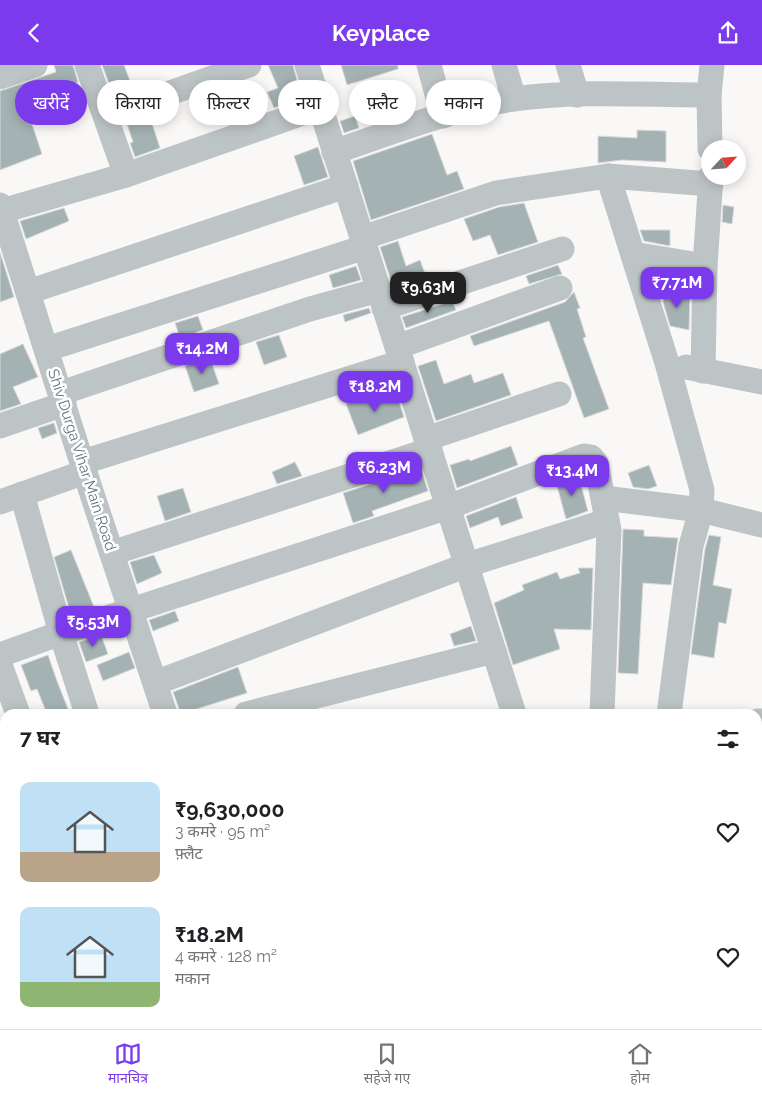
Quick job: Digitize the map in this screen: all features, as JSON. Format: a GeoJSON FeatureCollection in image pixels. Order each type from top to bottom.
{"type":"FeatureCollection","features":[{"type":"Feature","properties":{"kind":"street"},"geometry":{"type":"LineString","coordinates":[[0,77],[35,65]]}},
{"type":"Feature","properties":{"kind":"street"},"geometry":{"type":"LineString","coordinates":[[87,65],[126,175]]}},
{"type":"Feature","properties":{"kind":"street"},"geometry":{"type":"LineString","coordinates":[[179,90],[249,65]]}},
{"type":"Feature","properties":{"kind":"street"},"geometry":{"type":"LineString","coordinates":[[306,65],[311,80]]}},
{"type":"Feature","properties":{"kind":"street"},"geometry":{"type":"LineString","coordinates":[[429,65],[433,80]]}},
{"type":"Feature","properties":{"kind":"street"},"geometry":{"type":"LineString","coordinates":[[504,65],[514,99]]}},
{"type":"Feature","properties":{"kind":"street"},"geometry":{"type":"LineString","coordinates":[[568,65],[577,95]]}},
{"type":"Feature","properties":{"kind":"street"},"geometry":{"type":"LineString","coordinates":[[710,140],[709,95],[712,65]]}},
{"type":"Feature","properties":{"kind":"street"},"geometry":{"type":"LineString","coordinates":[[501,102],[514,99],[577,95],[709,95]]}},
{"type":"Feature","properties":{"kind":"street"},"geometry":{"type":"LineString","coordinates":[[334,151],[426,121]]}},
{"type":"Feature","properties":{"kind":"street"},"geometry":{"type":"LineString","coordinates":[[1,208],[126,175],[278,122]]}},
{"type":"Feature","properties":{"kind":"street"},"geometry":{"type":"LineString","coordinates":[[326,125],[512,709]]}},
{"type":"Feature","properties":{"kind":"street"},"geometry":{"type":"LineString","coordinates":[[608,176],[667,363],[702,490],[701,510],[691,546],[670,709]]}},
{"type":"Feature","properties":{"kind":"street"},"geometry":{"type":"LineString","coordinates":[[47,349],[363,243],[496,193],[608,176],[701,180]]}},
{"type":"Feature","properties":{"kind":"street"},"geometry":{"type":"LineString","coordinates":[[703,371],[704,266],[711,185]]}},
{"type":"Feature","properties":{"kind":"street"},"geometry":{"type":"LineString","coordinates":[[28,292],[346,186]]}},
{"type":"Feature","properties":{"kind":"street","name":"Shiv Durga Vihar Main Road"},"geometry":{"type":"LineString","coordinates":[[1,208],[130,610],[164,709]]}},
{"type":"Feature","properties":{"kind":"street"},"geometry":{"type":"LineString","coordinates":[[0,426],[63,399],[310,309],[382,299],[562,249]]}},
{"type":"Feature","properties":{"kind":"street"},"geometry":{"type":"LineString","coordinates":[[633,254],[704,266]]}},
{"type":"Feature","properties":{"kind":"street"},"geometry":{"type":"LineString","coordinates":[[85,709],[61,633],[11,498],[84,467],[399,354],[560,288]]}},
{"type":"Feature","properties":{"kind":"street"},"geometry":{"type":"LineString","coordinates":[[667,363],[762,382]]}},
{"type":"Feature","properties":{"kind":"street"},"geometry":{"type":"LineString","coordinates":[[112,553],[428,444],[559,394]]}},
{"type":"Feature","properties":{"kind":"street"},"geometry":{"type":"LineString","coordinates":[[0,655],[130,610],[448,507],[584,456],[591,457],[596,463],[609,530],[602,709]]}},
{"type":"Feature","properties":{"kind":"street"},"geometry":{"type":"LineString","coordinates":[[156,683],[467,565],[605,510],[701,510],[762,525]]}},
{"type":"Feature","properties":{"kind":"street"},"geometry":{"type":"LineString","coordinates":[[266,709],[494,651]]}},
{"type":"Feature","properties":{"kind":"street"},"geometry":{"type":"LineString","coordinates":[[0,665],[16,709]]}},
{"type":"Feature","properties":{"kind":"building"},"geometry":{"type":"Polygon","coordinates":[[[54,65],[73,65],[77,80],[32,80],[56,72],[54,65]]]}},
{"type":"Feature","properties":{"kind":"building"},"geometry":{"type":"Polygon","coordinates":[[[102,65],[124,65],[130,80],[108,80],[102,65]]]}},
{"type":"Feature","properties":{"kind":"building"},"geometry":{"type":"Polygon","coordinates":[[[268,65],[293,65],[297,80],[278,80],[278,88],[268,65]]]}},
{"type":"Feature","properties":{"kind":"building"},"geometry":{"type":"Polygon","coordinates":[[[341,65],[398,65],[398,69],[363,80],[349,80],[349,84],[347,85],[341,65]]]}},
{"type":"Feature","properties":{"kind":"building"},"geometry":{"type":"Polygon","coordinates":[[[15,86],[15,125],[32,125],[42,154],[0,170],[0,91],[15,86]]]}},
{"type":"Feature","properties":{"kind":"building"},"geometry":{"type":"Polygon","coordinates":[[[278,88],[278,107],[274,108],[268,92],[278,88]]]}},
{"type":"Feature","properties":{"kind":"building"},"geometry":{"type":"Polygon","coordinates":[[[349,118],[349,125],[358,125],[359,128],[344,133],[340,121],[349,118]]]}},
{"type":"Feature","properties":{"kind":"building"},"geometry":{"type":"Polygon","coordinates":[[[127,125],[153,125],[160,148],[135,157],[130,143],[133,142],[127,125]]]}},
{"type":"Feature","properties":{"kind":"building"},"geometry":{"type":"Polygon","coordinates":[[[637,130],[666,131],[666,162],[622,160],[598,163],[598,136],[637,138],[637,130]]]}},
{"type":"Feature","properties":{"kind":"building"},"geometry":{"type":"Polygon","coordinates":[[[432,134],[447,175],[457,171],[464,189],[371,220],[353,161],[432,134]]]}},
{"type":"Feature","properties":{"kind":"building"},"geometry":{"type":"Polygon","coordinates":[[[318,147],[328,177],[304,185],[294,156],[318,147]]]}},
{"type":"Feature","properties":{"kind":"building"},"geometry":{"type":"Polygon","coordinates":[[[524,203],[538,242],[498,255],[490,235],[473,241],[464,219],[499,207],[524,203]]]}},
{"type":"Feature","properties":{"kind":"building"},"geometry":{"type":"Polygon","coordinates":[[[723,205],[734,207],[732,224],[722,222],[723,205]]]}},
{"type":"Feature","properties":{"kind":"building"},"geometry":{"type":"Polygon","coordinates":[[[64,208],[69,221],[26,239],[20,221],[64,208]]]}},
{"type":"Feature","properties":{"kind":"building"},"geometry":{"type":"Polygon","coordinates":[[[640,230],[670,230],[670,246],[644,241],[640,230]]]}},
{"type":"Feature","properties":{"kind":"building"},"geometry":{"type":"Polygon","coordinates":[[[398,241],[406,266],[420,260],[427,279],[394,290],[380,247],[398,241]]]}},
{"type":"Feature","properties":{"kind":"building"},"geometry":{"type":"Polygon","coordinates":[[[0,252],[14,297],[0,302],[0,252]]]}},
{"type":"Feature","properties":{"kind":"building"},"geometry":{"type":"Polygon","coordinates":[[[558,265],[562,274],[529,284],[526,276],[558,265]]]}},
{"type":"Feature","properties":{"kind":"building"},"geometry":{"type":"Polygon","coordinates":[[[356,266],[361,280],[333,288],[329,275],[356,266]]]}},
{"type":"Feature","properties":{"kind":"building"},"geometry":{"type":"Polygon","coordinates":[[[665,290],[690,295],[689,330],[670,326],[663,302],[665,290]]]}},
{"type":"Feature","properties":{"kind":"building"},"geometry":{"type":"Polygon","coordinates":[[[574,292],[580,308],[577,309],[586,337],[583,338],[609,409],[584,418],[549,321],[474,346],[470,336],[565,302],[574,292]]]}},
{"type":"Feature","properties":{"kind":"building"},"geometry":{"type":"Polygon","coordinates":[[[452,301],[456,310],[406,328],[402,317],[452,301]]]}},
{"type":"Feature","properties":{"kind":"building"},"geometry":{"type":"Polygon","coordinates":[[[369,308],[371,313],[345,322],[343,315],[369,308]]]}},
{"type":"Feature","properties":{"kind":"building"},"geometry":{"type":"Polygon","coordinates":[[[198,316],[203,330],[180,338],[175,323],[198,316]]]}},
{"type":"Feature","properties":{"kind":"building"},"geometry":{"type":"Polygon","coordinates":[[[279,335],[287,357],[264,365],[256,342],[279,335]]]}},
{"type":"Feature","properties":{"kind":"building"},"geometry":{"type":"Polygon","coordinates":[[[23,344],[38,377],[13,387],[21,404],[0,411],[0,354],[23,344]]]}},
{"type":"Feature","properties":{"kind":"building"},"geometry":{"type":"Polygon","coordinates":[[[210,358],[219,384],[194,392],[185,366],[210,358]]]}},
{"type":"Feature","properties":{"kind":"building"},"geometry":{"type":"Polygon","coordinates":[[[436,360],[444,384],[471,374],[474,383],[503,373],[511,395],[436,421],[418,366],[436,360]]]}},
{"type":"Feature","properties":{"kind":"building"},"geometry":{"type":"Polygon","coordinates":[[[396,392],[404,417],[358,435],[346,404],[366,396],[369,403],[396,392]]]}},
{"type":"Feature","properties":{"kind":"building"},"geometry":{"type":"Polygon","coordinates":[[[54,423],[57,433],[42,439],[38,428],[54,423]]]}},
{"type":"Feature","properties":{"kind":"building"},"geometry":{"type":"Polygon","coordinates":[[[511,446],[518,465],[457,488],[450,465],[469,459],[470,461],[511,446]]]}},
{"type":"Feature","properties":{"kind":"building"},"geometry":{"type":"Polygon","coordinates":[[[295,462],[302,476],[277,484],[272,472],[295,462]]]}},
{"type":"Feature","properties":{"kind":"building"},"geometry":{"type":"Polygon","coordinates":[[[649,465],[657,486],[648,489],[633,487],[628,473],[649,465]]]}},
{"type":"Feature","properties":{"kind":"building"},"geometry":{"type":"Polygon","coordinates":[[[421,468],[428,491],[372,511],[374,516],[353,523],[343,493],[421,468]]]}},
{"type":"Feature","properties":{"kind":"building"},"geometry":{"type":"Polygon","coordinates":[[[578,474],[588,511],[566,519],[556,482],[578,474]]]}},
{"type":"Feature","properties":{"kind":"building"},"geometry":{"type":"Polygon","coordinates":[[[183,488],[191,512],[165,521],[157,496],[183,488]]]}},
{"type":"Feature","properties":{"kind":"building"},"geometry":{"type":"Polygon","coordinates":[[[516,497],[523,518],[501,526],[498,517],[470,528],[466,516],[516,497]]]}},
{"type":"Feature","properties":{"kind":"building"},"geometry":{"type":"Polygon","coordinates":[[[623,529],[644,530],[644,536],[678,538],[671,585],[643,583],[638,674],[618,673],[623,529]]]}},
{"type":"Feature","properties":{"kind":"building"},"geometry":{"type":"Polygon","coordinates":[[[709,535],[721,537],[713,585],[732,589],[726,624],[719,622],[714,658],[691,654],[705,549],[709,535]]]}},
{"type":"Feature","properties":{"kind":"building"},"geometry":{"type":"Polygon","coordinates":[[[71,550],[94,607],[71,615],[54,557],[71,550]]]}},
{"type":"Feature","properties":{"kind":"building"},"geometry":{"type":"Polygon","coordinates":[[[154,555],[162,573],[137,584],[130,562],[154,555]]]}},
{"type":"Feature","properties":{"kind":"building"},"geometry":{"type":"Polygon","coordinates":[[[578,568],[593,568],[591,630],[554,629],[560,649],[513,665],[494,603],[524,590],[522,585],[557,572],[560,579],[580,573],[578,568]]]}},
{"type":"Feature","properties":{"kind":"building"},"geometry":{"type":"Polygon","coordinates":[[[175,611],[179,621],[153,631],[149,620],[175,611]]]}},
{"type":"Feature","properties":{"kind":"building"},"geometry":{"type":"Polygon","coordinates":[[[471,626],[476,641],[454,646],[450,634],[471,626]]]}},
{"type":"Feature","properties":{"kind":"building"},"geometry":{"type":"Polygon","coordinates":[[[101,635],[108,654],[86,662],[79,642],[101,635]]]}},
{"type":"Feature","properties":{"kind":"building"},"geometry":{"type":"Polygon","coordinates":[[[129,652],[135,668],[103,681],[97,665],[129,652]]]}},
{"type":"Feature","properties":{"kind":"building"},"geometry":{"type":"Polygon","coordinates":[[[48,655],[68,709],[45,709],[37,689],[31,691],[21,665],[48,655]]]}},
{"type":"Feature","properties":{"kind":"building"},"geometry":{"type":"Polygon","coordinates":[[[238,667],[247,693],[197,709],[179,709],[173,692],[238,667]]]}}]}
